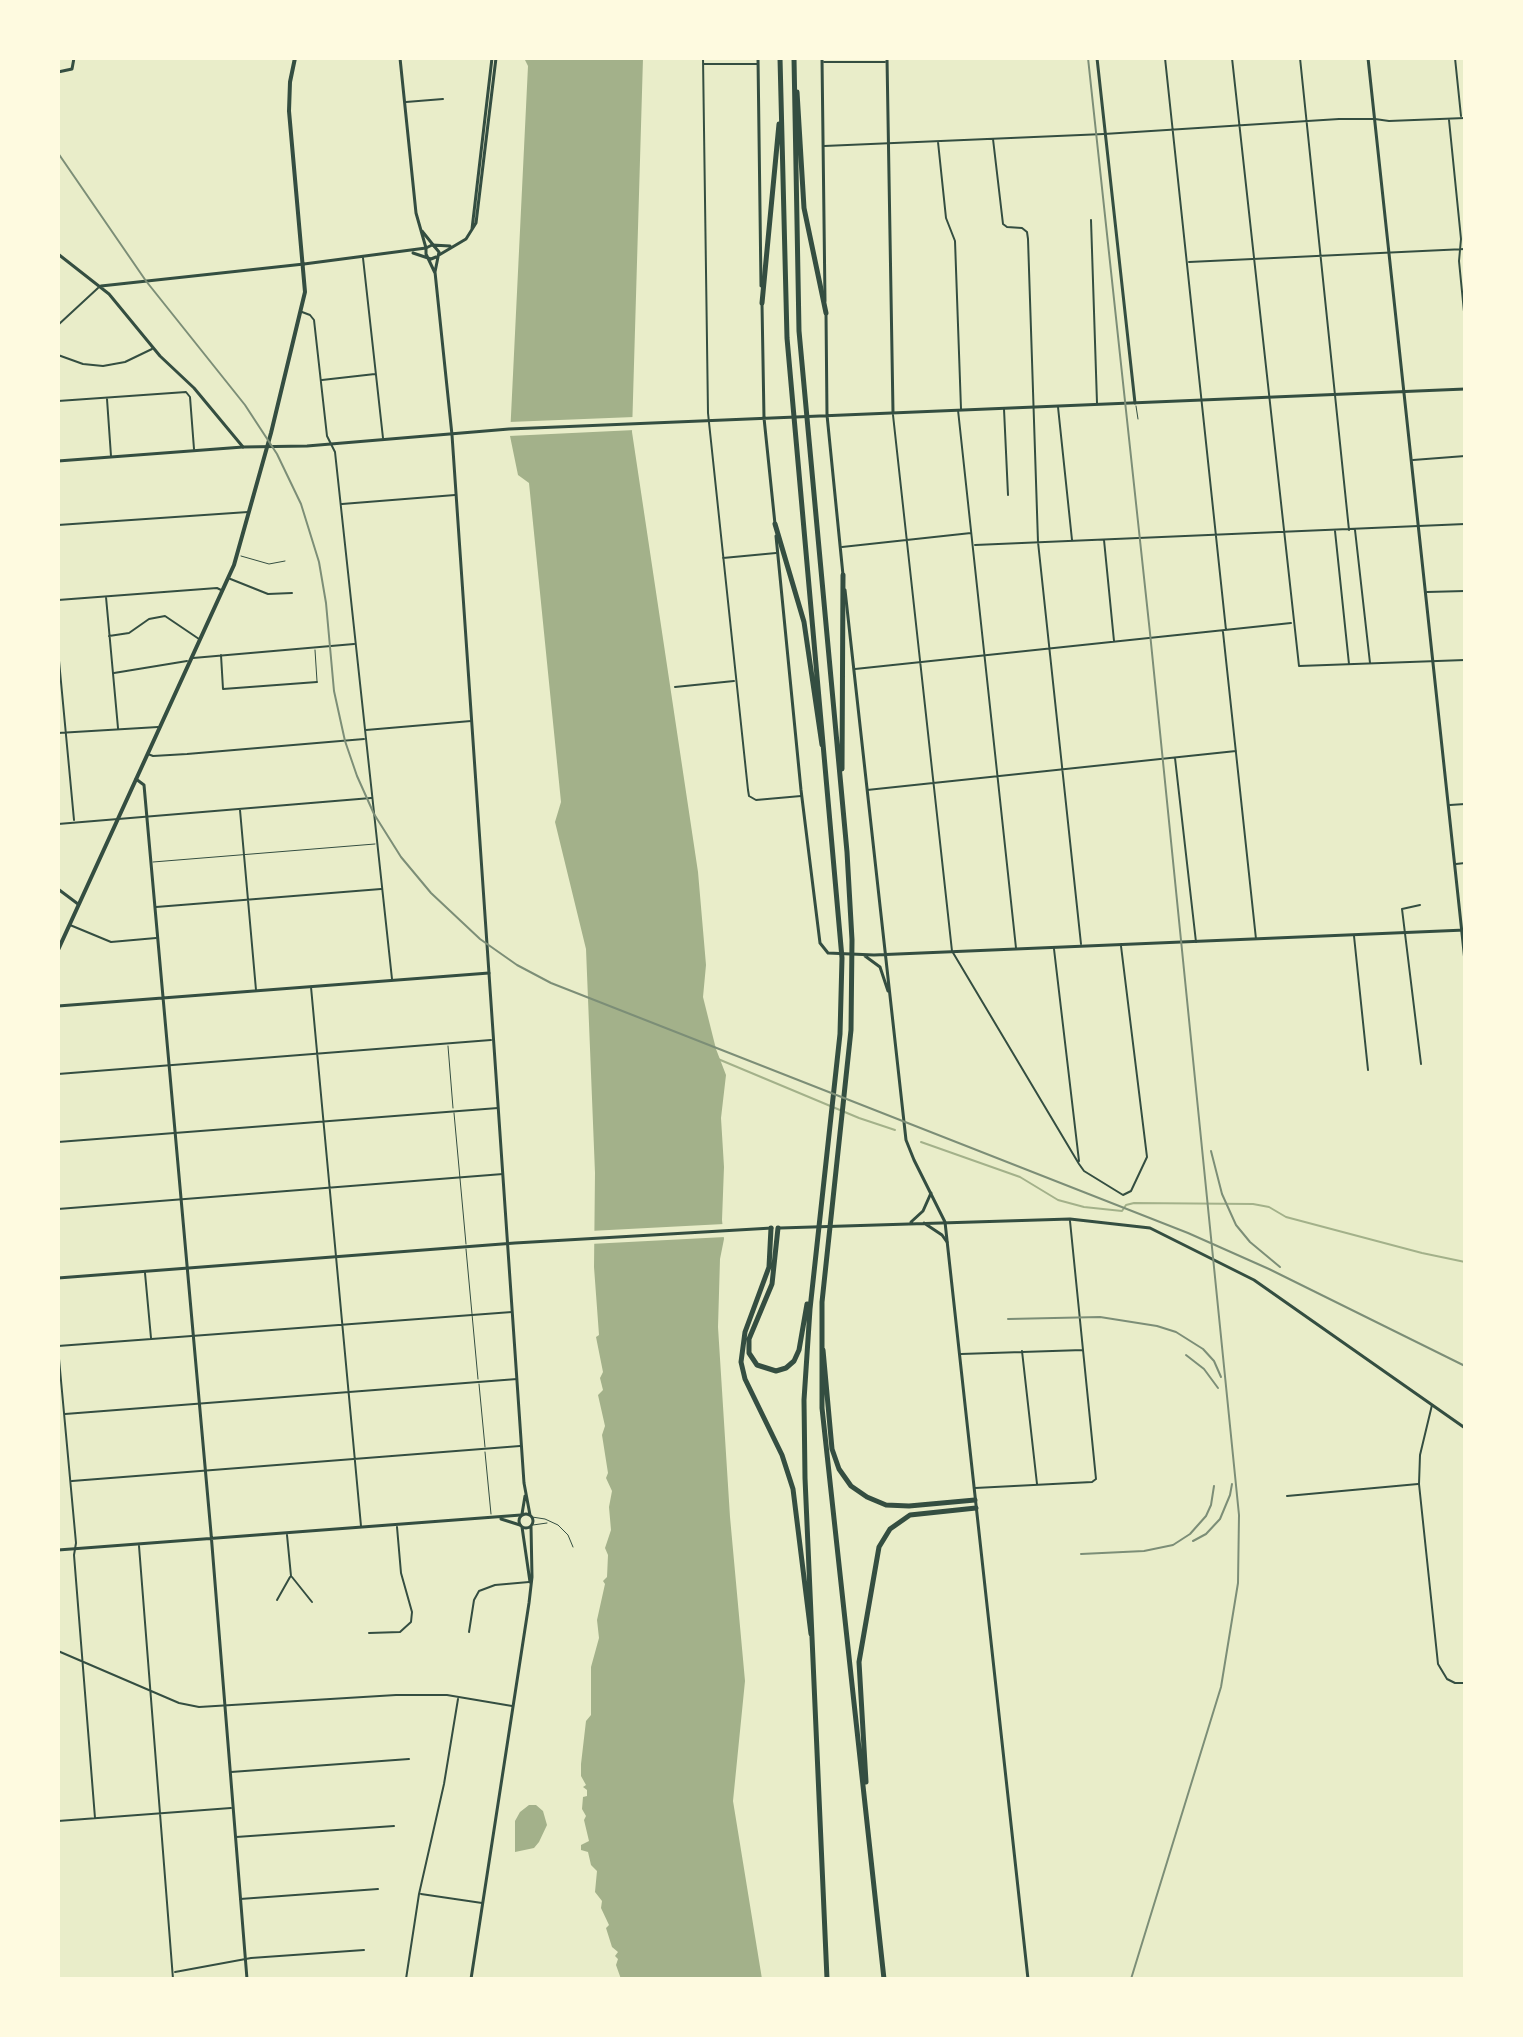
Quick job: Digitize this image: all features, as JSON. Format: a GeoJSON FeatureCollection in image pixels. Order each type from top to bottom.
{"type":"FeatureCollection","features":[{"type":"Feature","properties":{"kind":"highway"},"geometry":{"type":"LineString","coordinates":[[780,58],[784,278],[792,402],[842,940],[836,1075],[805,1362],[804,1439],[827,1979]]}},
{"type":"Feature","properties":{"kind":"highway"},"geometry":{"type":"LineString","coordinates":[[794,60],[804,208],[826,313]]}},
{"type":"Feature","properties":{"kind":"highway"},"geometry":{"type":"LineString","coordinates":[[794,60],[797,291],[842,802],[853,972],[846,1079],[821,1319],[820,1377],[823,1432],[884,1979]]}},
{"type":"Feature","properties":{"kind":"highway"},"geometry":{"type":"LineString","coordinates":[[762,303],[782,95]]}},
{"type":"Feature","properties":{"kind":"highway"},"geometry":{"type":"LineString","coordinates":[[775,524],[804,622],[818,730],[826,760]]}},
{"type":"Feature","properties":{"kind":"highway"},"geometry":{"type":"LineString","coordinates":[[842,802],[843,575]]}},
{"type":"Feature","properties":{"kind":"highway"},"geometry":{"type":"LineString","coordinates":[[774,1228],[772,1284],[749,1339],[752,1359],[761,1368],[783,1370],[797,1358],[813,1276]]}},
{"type":"Feature","properties":{"kind":"highway"},"geometry":{"type":"LineString","coordinates":[[774,1228],[769,1267],[745,1332],[741,1362],[745,1379],[782,1455],[793,1489],[815,1660]]}},
{"type":"Feature","properties":{"kind":"highway"},"geometry":{"type":"LineString","coordinates":[[821,1319],[832,1449],[839,1469],[851,1486],[886,1505],[975,1500]]}},
{"type":"Feature","properties":{"kind":"highway"},"geometry":{"type":"LineString","coordinates":[[868,1831],[859,1662],[875,1556],[890,1529],[910,1515],[976,1508]]}},
{"type":"Feature","properties":{"kind":"main road"},"geometry":{"type":"LineString","coordinates":[[58,950],[228,578],[267,447],[305,292],[289,102],[295,58]]}},
{"type":"Feature","properties":{"kind":"street"},"geometry":{"type":"LineString","coordinates":[[58,72],[72,69],[74,58]]}},
{"type":"Feature","properties":{"kind":"street"},"geometry":{"type":"LineString","coordinates":[[400,58],[416,213],[427,257],[435,273]]}},
{"type":"Feature","properties":{"kind":"street"},"geometry":{"type":"LineString","coordinates":[[410,252],[432,259],[466,239],[476,223],[494,58]]}},
{"type":"Feature","properties":{"kind":"street"},"geometry":{"type":"LineString","coordinates":[[703,58],[709,420],[748,790],[753,800],[802,796]]}},
{"type":"Feature","properties":{"kind":"street"},"geometry":{"type":"LineString","coordinates":[[758,58],[764,418],[802,796],[820,943],[824,951],[834,955],[863,955],[1463,930]]}},
{"type":"Feature","properties":{"kind":"street"},"geometry":{"type":"LineString","coordinates":[[1097,58],[1135,403]]}},
{"type":"Feature","properties":{"kind":"street"},"geometry":{"type":"LineString","coordinates":[[1165,58],[1217,535],[1256,940]]}},
{"type":"Feature","properties":{"kind":"street"},"geometry":{"type":"LineString","coordinates":[[1232,58],[1299,666],[1465,660]]}},
{"type":"Feature","properties":{"kind":"street"},"geometry":{"type":"LineString","coordinates":[[1300,58],[1349,530]]}},
{"type":"Feature","properties":{"kind":"street"},"geometry":{"type":"LineString","coordinates":[[1368,58],[1465,961]]}},
{"type":"Feature","properties":{"kind":"street"},"geometry":{"type":"LineString","coordinates":[[824,146],[1104,134],[1308,121],[1463,118],[1455,58]]}},
{"type":"Feature","properties":{"kind":"street"},"geometry":{"type":"LineString","coordinates":[[1028,1979],[945,1222],[906,1140],[843,575],[827,415],[822,60],[887,60],[893,412],[952,951],[1079,1164],[1084,1171],[1123,1195],[1131,1191],[1145,1165],[1147,1152],[1121,945]]}},
{"type":"Feature","properties":{"kind":"street"},"geometry":{"type":"LineString","coordinates":[[703,64],[758,64]]}},
{"type":"Feature","properties":{"kind":"street"},"geometry":{"type":"LineString","coordinates":[[405,102],[443,99]]}},
{"type":"Feature","properties":{"kind":"street"},"geometry":{"type":"LineString","coordinates":[[1449,119],[1460,227],[1465,322]]}},
{"type":"Feature","properties":{"kind":"street"},"geometry":{"type":"LineString","coordinates":[[993,139],[1003,224],[1022,228],[1027,232],[1028,239],[1038,542],[1081,947]]}},
{"type":"Feature","properties":{"kind":"street"},"geometry":{"type":"LineString","coordinates":[[938,141],[946,218],[955,241],[960,410],[1016,949]]}},
{"type":"Feature","properties":{"kind":"street"},"geometry":{"type":"LineString","coordinates":[[1091,220],[1097,404]]}},
{"type":"Feature","properties":{"kind":"street"},"geometry":{"type":"LineString","coordinates":[[422,231],[438,249],[435,273],[452,435],[525,1492],[531,1516],[527,1543]]}},
{"type":"Feature","properties":{"kind":"street"},"geometry":{"type":"LineString","coordinates":[[58,325],[101,286],[453,246]]}},
{"type":"Feature","properties":{"kind":"street"},"geometry":{"type":"LineString","coordinates":[[1187,262],[1465,249]]}},
{"type":"Feature","properties":{"kind":"street"},"geometry":{"type":"LineString","coordinates":[[58,254],[101,286],[169,367],[194,388],[243,447]]}},
{"type":"Feature","properties":{"kind":"street"},"geometry":{"type":"LineString","coordinates":[[363,257],[383,440]]}},
{"type":"Feature","properties":{"kind":"street"},"geometry":{"type":"LineString","coordinates":[[302,312],[313,318],[327,436],[335,452],[392,980]]}},
{"type":"Feature","properties":{"kind":"street"},"geometry":{"type":"LineString","coordinates":[[58,355],[83,364],[103,366],[132,360],[153,348]]}},
{"type":"Feature","properties":{"kind":"street"},"geometry":{"type":"LineString","coordinates":[[321,380],[376,374]]}},
{"type":"Feature","properties":{"kind":"street"},"geometry":{"type":"LineString","coordinates":[[58,461],[509,429],[1465,389]]}},
{"type":"Feature","properties":{"kind":"street"},"geometry":{"type":"LineString","coordinates":[[58,401],[189,393],[194,450]]}},
{"type":"Feature","properties":{"kind":"street"},"geometry":{"type":"LineString","coordinates":[[106,397],[111,456]]}},
{"type":"Feature","properties":{"kind":"street"},"geometry":{"type":"LineString","coordinates":[[1058,406],[1072,541]]}},
{"type":"Feature","properties":{"kind":"street"},"geometry":{"type":"LineString","coordinates":[[1004,408],[1008,495]]}},
{"type":"Feature","properties":{"kind":"street"},"geometry":{"type":"LineString","coordinates":[[1412,460],[1465,456]]}},
{"type":"Feature","properties":{"kind":"street"},"geometry":{"type":"LineString","coordinates":[[341,504],[455,495]]}},
{"type":"Feature","properties":{"kind":"street"},"geometry":{"type":"LineString","coordinates":[[58,525],[249,512]]}},
{"type":"Feature","properties":{"kind":"street"},"geometry":{"type":"LineString","coordinates":[[974,545],[1465,524]]}},
{"type":"Feature","properties":{"kind":"street"},"geometry":{"type":"LineString","coordinates":[[1355,529],[1370,664]]}},
{"type":"Feature","properties":{"kind":"street"},"geometry":{"type":"LineString","coordinates":[[1334,530],[1349,664]]}},
{"type":"Feature","properties":{"kind":"street"},"geometry":{"type":"LineString","coordinates":[[840,547],[972,533]]}},
{"type":"Feature","properties":{"kind":"street"},"geometry":{"type":"LineString","coordinates":[[1103,539],[1114,642]]}},
{"type":"Feature","properties":{"kind":"street"},"geometry":{"type":"LineString","coordinates":[[723,558],[777,553]]}},
{"type":"Feature","properties":{"kind":"street"},"geometry":{"type":"LineString","coordinates":[[228,578],[268,594],[292,593]]}},
{"type":"Feature","properties":{"kind":"street"},"geometry":{"type":"LineString","coordinates":[[58,600],[222,590]]}},
{"type":"Feature","properties":{"kind":"street"},"geometry":{"type":"LineString","coordinates":[[1426,592],[1465,591]]}},
{"type":"Feature","properties":{"kind":"street"},"geometry":{"type":"LineString","coordinates":[[106,595],[118,728]]}},
{"type":"Feature","properties":{"kind":"street"},"geometry":{"type":"LineString","coordinates":[[109,636],[129,633],[149,619],[165,616],[200,639]]}},
{"type":"Feature","properties":{"kind":"street"},"geometry":{"type":"LineString","coordinates":[[854,669],[1293,623]]}},
{"type":"Feature","properties":{"kind":"street"},"geometry":{"type":"LineString","coordinates":[[114,673],[221,654],[355,643]]}},
{"type":"Feature","properties":{"kind":"street"},"geometry":{"type":"LineString","coordinates":[[58,650],[74,822]]}},
{"type":"Feature","properties":{"kind":"street"},"geometry":{"type":"LineString","coordinates":[[221,654],[223,689],[317,682]]}},
{"type":"Feature","properties":{"kind":"street"},"geometry":{"type":"LineString","coordinates":[[675,687],[735,681]]}},
{"type":"Feature","properties":{"kind":"street"},"geometry":{"type":"LineString","coordinates":[[365,730],[472,721]]}},
{"type":"Feature","properties":{"kind":"street"},"geometry":{"type":"LineString","coordinates":[[58,733],[159,728]]}},
{"type":"Feature","properties":{"kind":"street"},"geometry":{"type":"LineString","coordinates":[[148,754],[163,756],[366,739]]}},
{"type":"Feature","properties":{"kind":"street"},"geometry":{"type":"LineString","coordinates":[[867,790],[1236,751]]}},
{"type":"Feature","properties":{"kind":"street"},"geometry":{"type":"LineString","coordinates":[[1175,757],[1196,942]]}},
{"type":"Feature","properties":{"kind":"street"},"geometry":{"type":"LineString","coordinates":[[136,779],[144,785],[212,1539],[247,1979]]}},
{"type":"Feature","properties":{"kind":"street"},"geometry":{"type":"LineString","coordinates":[[58,824],[372,798]]}},
{"type":"Feature","properties":{"kind":"street"},"geometry":{"type":"LineString","coordinates":[[1449,805],[1465,804]]}},
{"type":"Feature","properties":{"kind":"street"},"geometry":{"type":"LineString","coordinates":[[239,809],[256,990]]}},
{"type":"Feature","properties":{"kind":"street"},"geometry":{"type":"LineString","coordinates":[[1455,864],[1465,863]]}},
{"type":"Feature","properties":{"kind":"street"},"geometry":{"type":"LineString","coordinates":[[154,907],[382,888]]}},
{"type":"Feature","properties":{"kind":"street"},"geometry":{"type":"LineString","coordinates":[[58,889],[78,904]]}},
{"type":"Feature","properties":{"kind":"street"},"geometry":{"type":"LineString","coordinates":[[1420,905],[1402,909],[1421,1064]]}},
{"type":"Feature","properties":{"kind":"street"},"geometry":{"type":"LineString","coordinates":[[69,925],[111,942],[156,938]]}},
{"type":"Feature","properties":{"kind":"street"},"geometry":{"type":"LineString","coordinates":[[1354,936],[1368,1070]]}},
{"type":"Feature","properties":{"kind":"street"},"geometry":{"type":"LineString","coordinates":[[1054,948],[1079,1164]]}},
{"type":"Feature","properties":{"kind":"street"},"geometry":{"type":"LineString","coordinates":[[863,955],[880,967],[891,1002]]}},
{"type":"Feature","properties":{"kind":"street"},"geometry":{"type":"LineString","coordinates":[[58,1006],[489,973]]}},
{"type":"Feature","properties":{"kind":"street"},"geometry":{"type":"LineString","coordinates":[[311,986],[361,1528]]}},
{"type":"Feature","properties":{"kind":"street"},"geometry":{"type":"LineString","coordinates":[[58,1074],[494,1039]]}},
{"type":"Feature","properties":{"kind":"street"},"geometry":{"type":"LineString","coordinates":[[58,1142],[499,1108]]}},
{"type":"Feature","properties":{"kind":"street"},"geometry":{"type":"LineString","coordinates":[[58,1209],[503,1174]]}},
{"type":"Feature","properties":{"kind":"street"},"geometry":{"type":"LineString","coordinates":[[910,1223],[923,1211],[931,1193]]}},
{"type":"Feature","properties":{"kind":"street"},"geometry":{"type":"LineString","coordinates":[[974,1488],[1092,1482],[1096,1479],[1070,1219]]}},
{"type":"Feature","properties":{"kind":"street"},"geometry":{"type":"LineString","coordinates":[[58,1278],[508,1243],[774,1228],[1070,1219],[1142,1226],[1173,1237],[1254,1280],[1465,1428]]}},
{"type":"Feature","properties":{"kind":"street"},"geometry":{"type":"LineString","coordinates":[[924,1223],[947,1242]]}},
{"type":"Feature","properties":{"kind":"street"},"geometry":{"type":"LineString","coordinates":[[145,1271],[151,1339]]}},
{"type":"Feature","properties":{"kind":"street"},"geometry":{"type":"LineString","coordinates":[[95,1818],[71,1481],[58,1347],[513,1311]]}},
{"type":"Feature","properties":{"kind":"street"},"geometry":{"type":"LineString","coordinates":[[960,1354],[1085,1349]]}},
{"type":"Feature","properties":{"kind":"street"},"geometry":{"type":"LineString","coordinates":[[1022,1351],[1037,1484]]}},
{"type":"Feature","properties":{"kind":"street"},"geometry":{"type":"LineString","coordinates":[[64,1414],[517,1379]]}},
{"type":"Feature","properties":{"kind":"street"},"geometry":{"type":"LineString","coordinates":[[1432,1404],[1420,1455],[1419,1484],[1438,1664],[1447,1679],[1465,1683]]}},
{"type":"Feature","properties":{"kind":"street"},"geometry":{"type":"LineString","coordinates":[[71,1481],[522,1446]]}},
{"type":"Feature","properties":{"kind":"street"},"geometry":{"type":"LineString","coordinates":[[1287,1496],[1419,1484]]}},
{"type":"Feature","properties":{"kind":"street"},"geometry":{"type":"LineString","coordinates":[[471,1979],[529,1603],[527,1543],[521,1526],[525,1492]]}},
{"type":"Feature","properties":{"kind":"street"},"geometry":{"type":"LineString","coordinates":[[58,1550],[531,1516]]}},
{"type":"Feature","properties":{"kind":"street"},"geometry":{"type":"LineString","coordinates":[[498,1518],[531,1526]]}},
{"type":"Feature","properties":{"kind":"street"},"geometry":{"type":"LineString","coordinates":[[369,1633],[400,1632],[411,1622],[412,1612],[401,1573],[397,1526]]}},
{"type":"Feature","properties":{"kind":"street"},"geometry":{"type":"LineString","coordinates":[[287,1534],[291,1576],[312,1602]]}},
{"type":"Feature","properties":{"kind":"street"},"geometry":{"type":"LineString","coordinates":[[139,1545],[173,1979]]}},
{"type":"Feature","properties":{"kind":"street"},"geometry":{"type":"LineString","coordinates":[[277,1600],[291,1576]]}},
{"type":"Feature","properties":{"kind":"street"},"geometry":{"type":"LineString","coordinates":[[469,1632],[474,1600],[479,1591],[495,1585],[530,1582]]}},
{"type":"Feature","properties":{"kind":"street"},"geometry":{"type":"LineString","coordinates":[[58,1651],[189,1705],[225,1708],[396,1695],[447,1695],[513,1706]]}},
{"type":"Feature","properties":{"kind":"street"},"geometry":{"type":"LineString","coordinates":[[406,1979],[419,1894],[444,1784],[458,1698]]}},
{"type":"Feature","properties":{"kind":"street"},"geometry":{"type":"LineString","coordinates":[[231,1772],[409,1759]]}},
{"type":"Feature","properties":{"kind":"street"},"geometry":{"type":"LineString","coordinates":[[58,1821],[233,1808]]}},
{"type":"Feature","properties":{"kind":"street"},"geometry":{"type":"LineString","coordinates":[[235,1837],[394,1826]]}},
{"type":"Feature","properties":{"kind":"street"},"geometry":{"type":"LineString","coordinates":[[240,1899],[378,1889]]}},
{"type":"Feature","properties":{"kind":"street"},"geometry":{"type":"LineString","coordinates":[[419,1894],[483,1904]]}},
{"type":"Feature","properties":{"kind":"street"},"geometry":{"type":"LineString","coordinates":[[172,1972],[245,1959],[364,1950]]}},
{"type":"Feature","properties":{"kind":"lane"},"geometry":{"type":"LineString","coordinates":[[1135,403],[1138,419]]}},
{"type":"Feature","properties":{"kind":"lane"},"geometry":{"type":"LineString","coordinates":[[237,554],[269,564],[285,561]]}},
{"type":"Feature","properties":{"kind":"lane"},"geometry":{"type":"LineString","coordinates":[[315,647],[317,682]]}},
{"type":"Feature","properties":{"kind":"lane"},"geometry":{"type":"LineString","coordinates":[[150,862],[378,844]]}},
{"type":"Feature","properties":{"kind":"lane"},"geometry":{"type":"LineString","coordinates":[[448,1043],[491,1519]]}},
{"type":"Feature","properties":{"kind":"lane"},"geometry":{"type":"LineString","coordinates":[[531,1516],[549,1521],[564,1530],[573,1547]]}},
{"type":"Feature","properties":{"kind":"lane"},"geometry":{"type":"LineString","coordinates":[[531,1526],[549,1521]]}},
{"type":"Feature","properties":{"kind":"shaded area"},"geometry":{"type":"Polygon","coordinates":[[[524,58],[643,58],[632,432],[698,872],[706,965],[703,997],[726,1075],[721,1118],[724,1239],[720,1259],[718,1327],[730,1517],[745,1681],[733,1801],[762,1979],[621,1979],[615,1956],[618,1952],[612,1947],[606,1928],[609,1925],[601,1908],[602,1901],[595,1892],[597,1871],[591,1865],[588,1852],[581,1850],[581,1845],[589,1841],[584,1820],[586,1816],[582,1809],[587,1790],[583,1787],[586,1785],[581,1776],[581,1764],[586,1721],[591,1715],[591,1667],[599,1638],[597,1620],[605,1584],[603,1581],[607,1577],[608,1555],[605,1548],[611,1530],[609,1507],[612,1491],[606,1478],[608,1473],[602,1435],[605,1426],[598,1395],[603,1390],[600,1378],[603,1372],[596,1337],[599,1335],[594,1267],[595,1173],[586,949],[555,822],[561,802],[529,483],[518,475],[510,436],[528,66],[524,58]]]}},
{"type":"Feature","properties":{"kind":"shaded area"},"geometry":{"type":"Polygon","coordinates":[[[529,1805],[536,1805],[543,1811],[547,1825],[534,1848],[515,1852],[515,1821],[529,1805]]]}},
{"type":"Feature","properties":{"kind":"pier"},"geometry":{"type":"Polygon","coordinates":[[[634,417],[635,430],[509,436],[509,422],[634,417]]]}},
{"type":"Feature","properties":{"kind":"pier"},"geometry":{"type":"Polygon","coordinates":[[[724,1224],[725,1237],[590,1244],[590,1231],[724,1224]]]}},
{"type":"Feature","properties":{"kind":"waterway"},"geometry":{"type":"LineString","coordinates":[[718,1059],[895,1130]]}},
{"type":"Feature","properties":{"kind":"waterway"},"geometry":{"type":"LineString","coordinates":[[921,1142],[1020,1177],[1058,1200],[1084,1207],[1122,1211],[1126,1205],[1134,1203],[1253,1204],[1269,1207],[1286,1217],[1465,1262]]}},
{"type":"Feature","properties":{"kind":"railway"},"geometry":{"type":"LineString","coordinates":[[1088,58],[1239,1515],[1238,1583],[1221,1687],[1131,1979]]}},
{"type":"Feature","properties":{"kind":"railway"},"geometry":{"type":"LineString","coordinates":[[58,153],[146,281],[245,405],[277,454],[301,504],[319,562],[334,691],[345,741],[357,776],[374,814],[401,857],[431,893],[480,939],[517,965],[551,983],[1188,1233],[1269,1269],[1465,1366]]}},
{"type":"Feature","properties":{"kind":"railway"},"geometry":{"type":"LineString","coordinates":[[1211,1151],[1222,1194],[1236,1225],[1250,1242],[1280,1267]]}},
{"type":"Feature","properties":{"kind":"railway"},"geometry":{"type":"LineString","coordinates":[[1008,1319],[1100,1317],[1157,1326],[1176,1332],[1203,1349],[1214,1361],[1221,1377]]}},
{"type":"Feature","properties":{"kind":"railway"},"geometry":{"type":"LineString","coordinates":[[1186,1355],[1204,1369],[1218,1388]]}},
{"type":"Feature","properties":{"kind":"railway"},"geometry":{"type":"LineString","coordinates":[[1193,1541],[1206,1534],[1220,1519],[1232,1484]]}},
{"type":"Feature","properties":{"kind":"railway"},"geometry":{"type":"LineString","coordinates":[[1081,1554],[1144,1551],[1173,1545],[1190,1534],[1206,1516],[1214,1486]]}}]}
